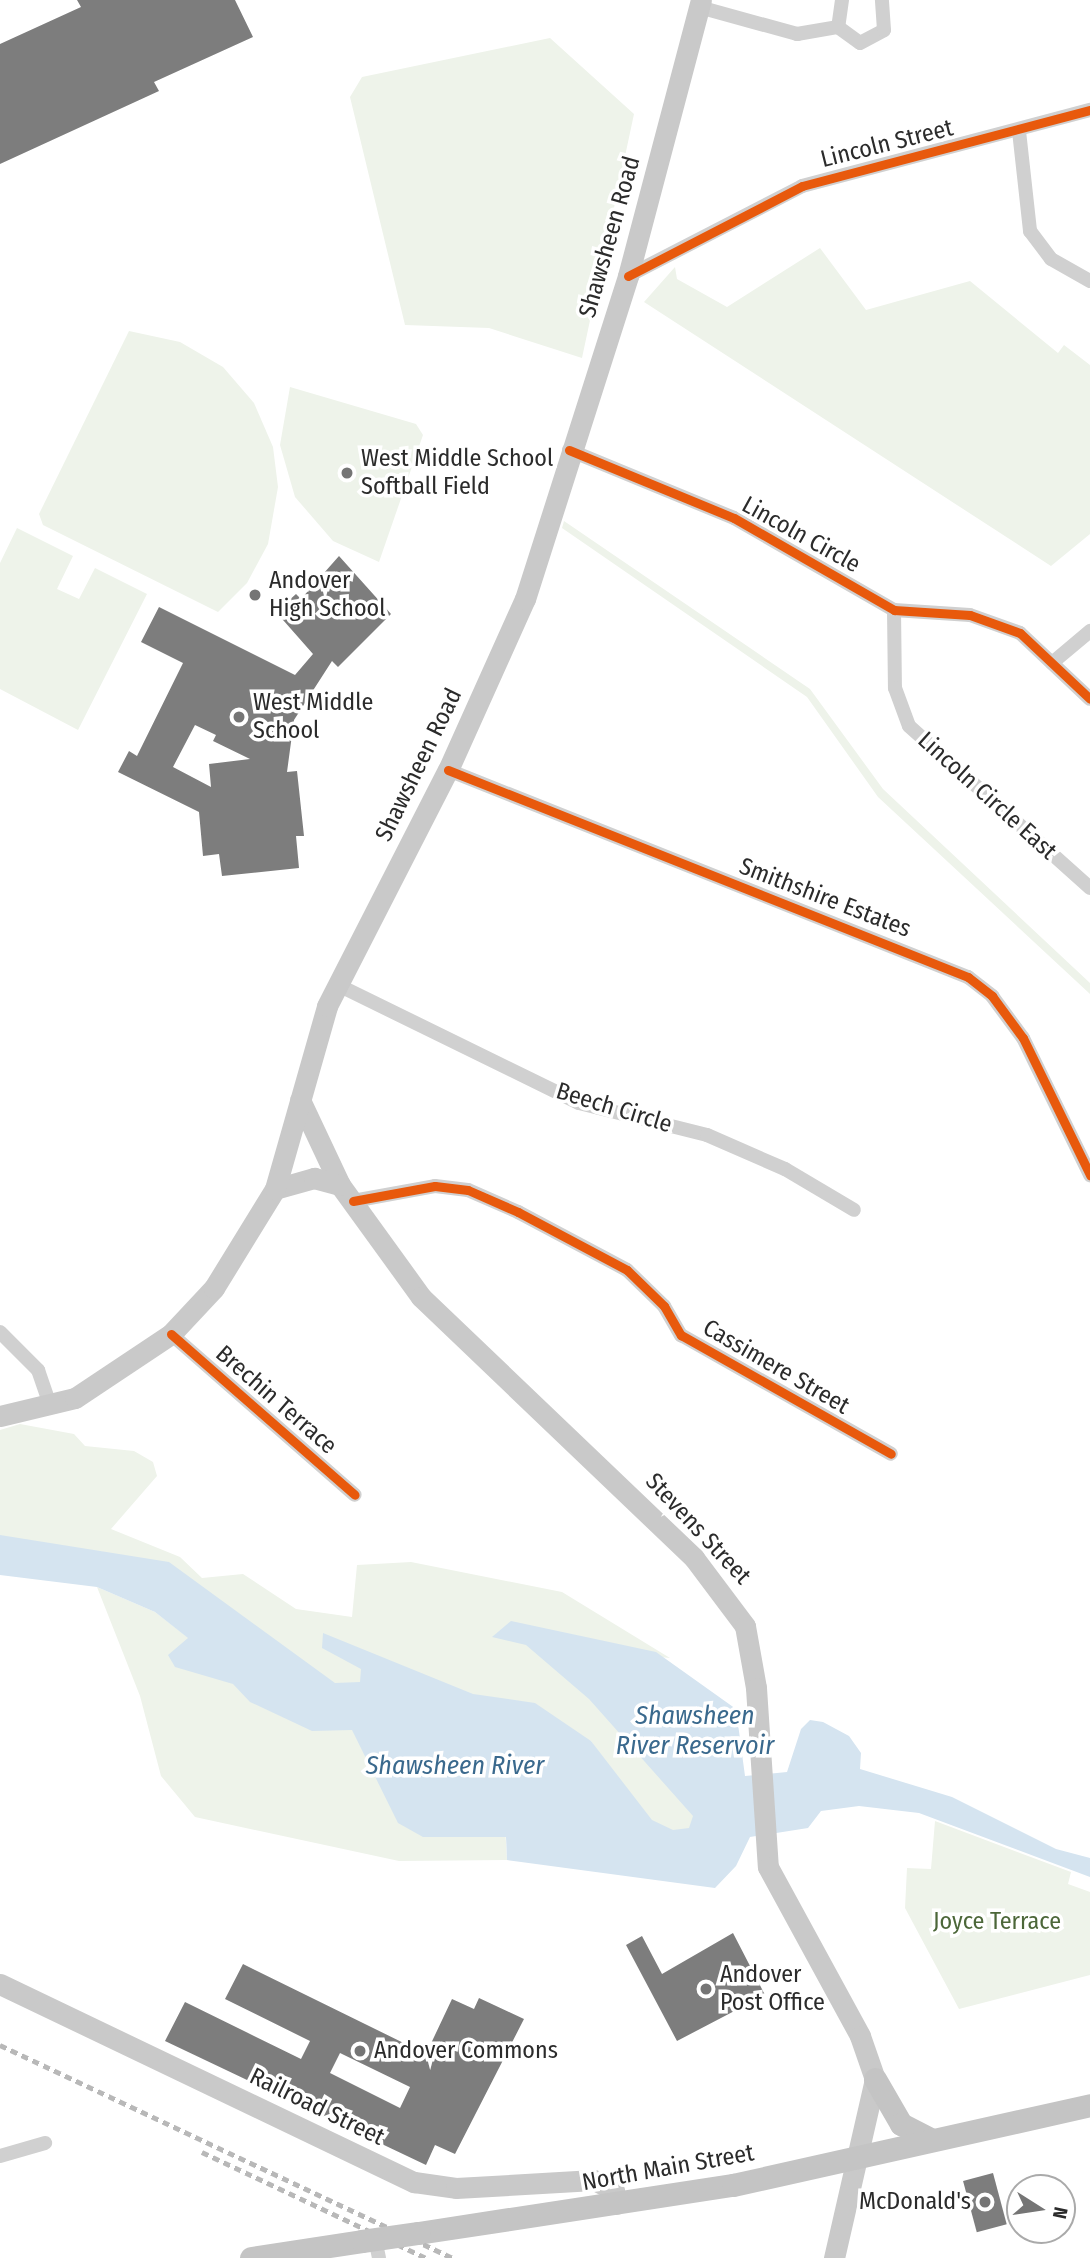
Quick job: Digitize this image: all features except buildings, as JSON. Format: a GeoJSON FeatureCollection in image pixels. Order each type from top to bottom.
{"type":"FeatureCollection","features":[{"type":"Feature","properties":{"kind":"main road","name":"Shawsheen Road"},"geometry":{"type":"LineString","coordinates":[[0,1416],[50,1405],[102,1384],[171,1334],[214,1288],[275,1189],[300,1100],[338,985],[448,770],[525,599],[569,450],[628,276],[700,4]]}},
{"type":"Feature","properties":{"kind":"main road","name":"Stevens Street"},"geometry":{"type":"LineString","coordinates":[[300,1100],[346,1193],[421,1297],[557,1421],[732,1603],[752,1658],[768,1867],[860,2036],[875,2078]]}},
{"type":"Feature","properties":{"kind":"main road"},"geometry":{"type":"LineString","coordinates":[[275,1189],[314,1178],[346,1193]]}},
{"type":"Feature","properties":{"kind":"main road","name":"Railroad Street"},"geometry":{"type":"LineString","coordinates":[[0,1984],[414,2182],[456,2188],[594,2180],[614,2190],[616,2204]]}},
{"type":"Feature","properties":{"kind":"main road"},"geometry":{"type":"LineString","coordinates":[[875,2078],[901,2124],[932,2140]]}},
{"type":"Feature","properties":{"kind":"main road"},"geometry":{"type":"LineString","coordinates":[[834,2258],[875,2078]]}},
{"type":"Feature","properties":{"kind":"main road","name":"North Main Street"},"geometry":{"type":"LineString","coordinates":[[251,2258],[372,2246],[418,2232],[616,2204],[856,2157],[1090,2105]]}},
{"type":"Feature","properties":{"kind":"street"},"geometry":{"type":"LineString","coordinates":[[838,27],[842,0]]}},
{"type":"Feature","properties":{"kind":"street"},"geometry":{"type":"LineString","coordinates":[[838,27],[854,42],[877,38],[888,19],[882,0]]}},
{"type":"Feature","properties":{"kind":"street"},"geometry":{"type":"LineString","coordinates":[[700,4],[797,34],[838,27]]}},
{"type":"Feature","properties":{"kind":"street","name":"Lincoln Street"},"geometry":{"type":"LineString","coordinates":[[628,276],[803,186],[860,165],[1019,131],[1090,110]]}},
{"type":"Feature","properties":{"kind":"street"},"geometry":{"type":"LineString","coordinates":[[1019,131],[1030,231],[1051,259],[1090,281]]}},
{"type":"Feature","properties":{"kind":"street","name":"Lincoln Circle"},"geometry":{"type":"LineString","coordinates":[[569,450],[734,518],[894,610]]}},
{"type":"Feature","properties":{"kind":"street"},"geometry":{"type":"LineString","coordinates":[[894,610],[980,619],[1020,633],[1090,699]]}},
{"type":"Feature","properties":{"kind":"street","name":"Lincoln Circle East"},"geometry":{"type":"LineString","coordinates":[[894,610],[895,688],[909,726],[1090,888]]}},
{"type":"Feature","properties":{"kind":"street"},"geometry":{"type":"LineString","coordinates":[[1052,663],[1090,631]]}},
{"type":"Feature","properties":{"kind":"street","name":"Smithshire Estates"},"geometry":{"type":"LineString","coordinates":[[448,770],[968,977],[992,996],[1023,1038],[1090,1175]]}},
{"type":"Feature","properties":{"kind":"street","name":"Beech Circle"},"geometry":{"type":"LineString","coordinates":[[338,985],[579,1103],[706,1135],[785,1169],[854,1210]]}},
{"type":"Feature","properties":{"kind":"street","name":"Cassimere Street"},"geometry":{"type":"LineString","coordinates":[[346,1193],[435,1186],[468,1190],[518,1212],[627,1270],[664,1306],[681,1335],[891,1454]]}},
{"type":"Feature","properties":{"kind":"street"},"geometry":{"type":"LineString","coordinates":[[0,1332],[38,1370],[50,1405]]}},
{"type":"Feature","properties":{"kind":"street","name":"Brechin Terrace"},"geometry":{"type":"LineString","coordinates":[[171,1334],[355,1495]]}},
{"type":"Feature","properties":{"kind":"street"},"geometry":{"type":"LineString","coordinates":[[0,2156],[45,2143]]}},
{"type":"Feature","properties":{"kind":"green space"},"geometry":{"type":"Polygon","coordinates":[[[550,38],[634,114],[582,358],[489,328],[405,325],[350,97],[362,77],[550,38]]]}},
{"type":"Feature","properties":{"kind":"green space"},"geometry":{"type":"Polygon","coordinates":[[[820,248],[866,310],[970,281],[1058,353],[1064,345],[1090,365],[1090,534],[1051,566],[644,302],[675,267],[677,279],[727,307],[820,248]]]}},
{"type":"Feature","properties":{"kind":"green space"},"geometry":{"type":"Polygon","coordinates":[[[129,331],[180,342],[223,367],[254,403],[273,447],[278,487],[268,544],[247,583],[218,612],[43,525],[39,514],[129,331]]]}},
{"type":"Feature","properties":{"kind":"green space","name":"West Middle School Softball Field"},"geometry":{"type":"Polygon","coordinates":[[[290,387],[416,424],[423,435],[379,562],[333,541],[295,497],[280,445],[290,387]]]}},
{"type":"Feature","properties":{"kind":"green space"},"geometry":{"type":"Polygon","coordinates":[[[564,521],[810,689],[883,789],[1090,983],[1090,994],[878,797],[807,697],[562,528],[564,521]]]}},
{"type":"Feature","properties":{"kind":"green space"},"geometry":{"type":"Polygon","coordinates":[[[17,528],[73,556],[57,589],[79,599],[95,568],[147,594],[78,730],[0,689],[0,563],[17,528]]]}},
{"type":"Feature","properties":{"kind":"green space"},"geometry":{"type":"Polygon","coordinates":[[[20,1424],[74,1434],[85,1446],[134,1451],[153,1462],[157,1476],[111,1529],[180,1557],[202,1578],[243,1574],[296,1609],[352,1617],[357,1565],[411,1562],[562,1592],[670,1658],[640,1655],[710,1848],[637,1814],[591,1741],[383,1701],[321,1681],[0,1544],[0,1430],[20,1424]]]}},
{"type":"Feature","properties":{"kind":"green space"},"geometry":{"type":"Polygon","coordinates":[[[97,1587],[155,1612],[190,1639],[393,1729],[504,1808],[507,1860],[399,1861],[195,1817],[161,1776],[140,1696],[97,1587]]]}},
{"type":"Feature","properties":{"kind":"green space","name":"Joyce Terrace"},"geometry":{"type":"Polygon","coordinates":[[[935,1821],[1071,1872],[1068,1884],[1090,1892],[1090,1975],[959,2009],[905,1908],[907,1868],[931,1869],[935,1821]]]}},
{"type":"Feature","properties":{"kind":"water","name":"Shawsheen River Reservoir"},"geometry":{"type":"Polygon","coordinates":[[[0,1535],[169,1562],[335,1683],[360,1682],[361,1669],[322,1648],[323,1633],[473,1694],[535,1703],[591,1741],[652,1820],[673,1830],[689,1828],[693,1816],[589,1699],[526,1645],[492,1637],[511,1621],[656,1652],[736,1709],[745,1776],[787,1772],[801,1729],[810,1720],[823,1722],[849,1736],[861,1753],[860,1769],[952,1797],[1056,1849],[1090,1858],[1090,1877],[919,1813],[859,1806],[821,1811],[808,1828],[750,1837],[736,1866],[715,1888],[507,1860],[506,1837],[423,1837],[398,1823],[352,1730],[312,1731],[250,1702],[233,1684],[175,1667],[168,1655],[188,1638],[155,1612],[97,1587],[0,1575],[0,1535]]]}},
{"type":"Feature","properties":{"kind":"railway"},"geometry":{"type":"LineString","coordinates":[[0,2045],[452,2258]]}},
{"type":"Feature","properties":{"kind":"railway"},"geometry":{"type":"LineString","coordinates":[[202,2152],[426,2258]]}},
{"type":"Feature","properties":{"kind":"cycle path"},"geometry":{"type":"LineString","coordinates":[[628,276],[802,186],[1090,110]]}},
{"type":"Feature","properties":{"kind":"cycle path"},"geometry":{"type":"LineString","coordinates":[[569,450],[734,518],[894,610],[970,615],[1020,633],[1090,699]]}},
{"type":"Feature","properties":{"kind":"cycle path"},"geometry":{"type":"LineString","coordinates":[[448,770],[968,977],[992,996],[1023,1038],[1090,1175]]}},
{"type":"Feature","properties":{"kind":"cycle path"},"geometry":{"type":"LineString","coordinates":[[353,1201],[435,1186],[468,1190],[518,1212],[627,1270],[664,1306],[681,1335],[891,1454]]}},
{"type":"Feature","properties":{"kind":"cycle path"},"geometry":{"type":"LineString","coordinates":[[171,1334],[355,1495]]}},
{"type":"Feature","properties":{"kind":"place","name":"West Middle School Softball Field"},"geometry":{"type":"Point","coordinates":[347,473]}},
{"type":"Feature","properties":{"kind":"place","name":"Andover High School"},"geometry":{"type":"Point","coordinates":[255,595]}},
{"type":"Feature","properties":{"kind":"place","name":"West Middle School"},"geometry":{"type":"Point","coordinates":[239,717]}},
{"type":"Feature","properties":{"kind":"place","name":"Andover Post Office"},"geometry":{"type":"Point","coordinates":[706,1989]}},
{"type":"Feature","properties":{"kind":"place","name":"Andover Commons"},"geometry":{"type":"Point","coordinates":[360,2051]}},
{"type":"Feature","properties":{"kind":"place","name":"McDonald's"},"geometry":{"type":"Point","coordinates":[985,2202]}},
{"type":"Feature","properties":{"kind":"water label","name":"Shawsheen River"},"geometry":{"type":"Point","coordinates":[455,1766]}}]}
